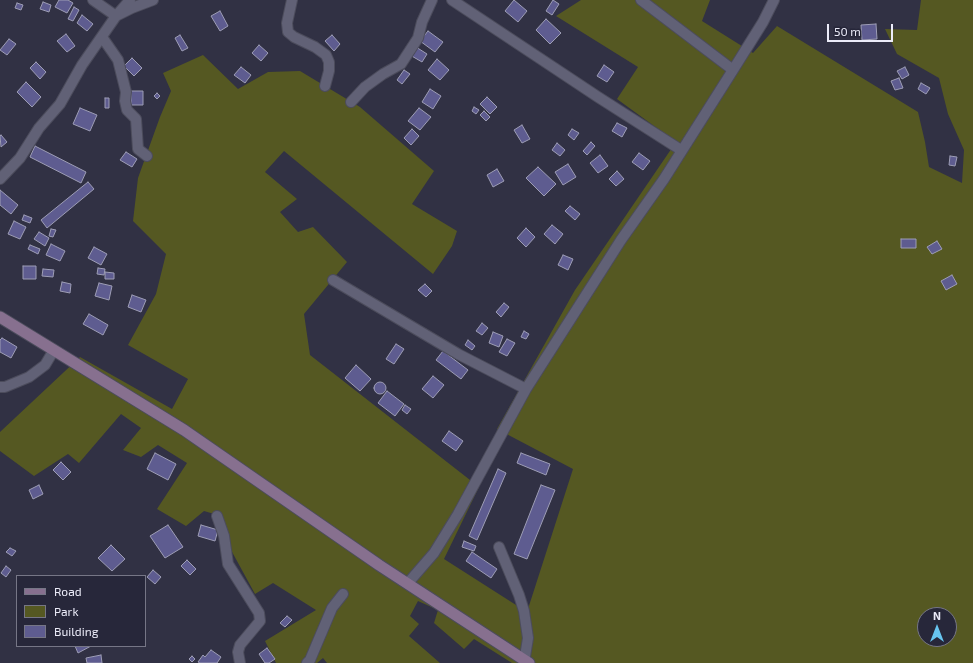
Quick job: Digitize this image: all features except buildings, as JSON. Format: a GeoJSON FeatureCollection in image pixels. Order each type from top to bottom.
{"type":"FeatureCollection","features":[{"type":"Feature","properties":{"kind":"main road"},"geometry":{"type":"LineString","coordinates":[[0,317],[184,430],[379,565],[526,662]]}},
{"type":"Feature","properties":{"kind":"street"},"geometry":{"type":"LineString","coordinates":[[93,0],[116,16]]}},
{"type":"Feature","properties":{"kind":"street"},"geometry":{"type":"LineString","coordinates":[[0,179],[20,158],[39,128],[60,104],[82,65],[116,16],[130,0]]}},
{"type":"Feature","properties":{"kind":"street"},"geometry":{"type":"LineString","coordinates":[[116,16],[153,0]]}},
{"type":"Feature","properties":{"kind":"street"},"geometry":{"type":"LineString","coordinates":[[292,0],[287,24],[288,32],[294,37],[316,47],[326,54],[329,62],[325,86]]}},
{"type":"Feature","properties":{"kind":"street"},"geometry":{"type":"LineString","coordinates":[[351,102],[366,87],[383,74],[401,64],[418,38],[422,22],[432,0]]}},
{"type":"Feature","properties":{"kind":"street"},"geometry":{"type":"LineString","coordinates":[[452,0],[598,98],[681,150]]}},
{"type":"Feature","properties":{"kind":"street"},"geometry":{"type":"LineString","coordinates":[[641,0],[733,70]]}},
{"type":"Feature","properties":{"kind":"street"},"geometry":{"type":"LineString","coordinates":[[408,583],[434,553],[454,521],[526,389],[621,240],[664,179],[763,22],[774,0]]}},
{"type":"Feature","properties":{"kind":"street"},"geometry":{"type":"LineString","coordinates":[[102,38],[118,60],[126,92],[125,101],[127,110],[136,119],[138,149],[147,156]]}},
{"type":"Feature","properties":{"kind":"street"},"geometry":{"type":"LineString","coordinates":[[333,280],[458,354],[526,389]]}},
{"type":"Feature","properties":{"kind":"street"},"geometry":{"type":"LineString","coordinates":[[0,387],[6,387],[29,377],[45,364],[54,350]]}},
{"type":"Feature","properties":{"kind":"street"},"geometry":{"type":"LineString","coordinates":[[217,516],[224,536],[228,564],[259,613],[260,621],[240,645],[238,652],[240,663]]}},
{"type":"Feature","properties":{"kind":"street"},"geometry":{"type":"LineString","coordinates":[[499,547],[524,611],[528,638],[526,662]]}},
{"type":"Feature","properties":{"kind":"street"},"geometry":{"type":"LineString","coordinates":[[307,663],[310,660],[332,608],[342,594]]}},
{"type":"Feature","properties":{"kind":"green space"},"geometry":{"type":"Polygon","coordinates":[[[581,0],[710,0],[702,21],[753,53],[777,26],[918,112],[929,167],[962,183],[964,150],[948,114],[939,78],[897,54],[885,29],[917,30],[921,0],[973,0],[973,663],[512,663],[474,639],[464,649],[434,623],[438,610],[418,601],[410,616],[419,624],[409,636],[440,663],[327,663],[323,658],[317,663],[276,663],[265,641],[316,610],[273,583],[255,594],[231,550],[221,516],[204,511],[186,526],[157,509],[187,463],[158,445],[141,457],[123,450],[141,428],[121,414],[79,463],[68,454],[34,476],[0,451],[0,432],[80,357],[172,409],[188,379],[128,345],[156,294],[166,254],[133,221],[138,178],[171,91],[163,73],[203,55],[238,89],[268,72],[300,71],[360,107],[434,171],[412,204],[457,231],[452,246],[433,274],[284,151],[265,172],[297,199],[280,212],[298,232],[313,227],[347,262],[304,314],[310,355],[479,487],[444,559],[527,612],[573,469],[497,429],[575,290],[676,142],[617,99],[638,67],[556,16],[581,0]]]}}]}
